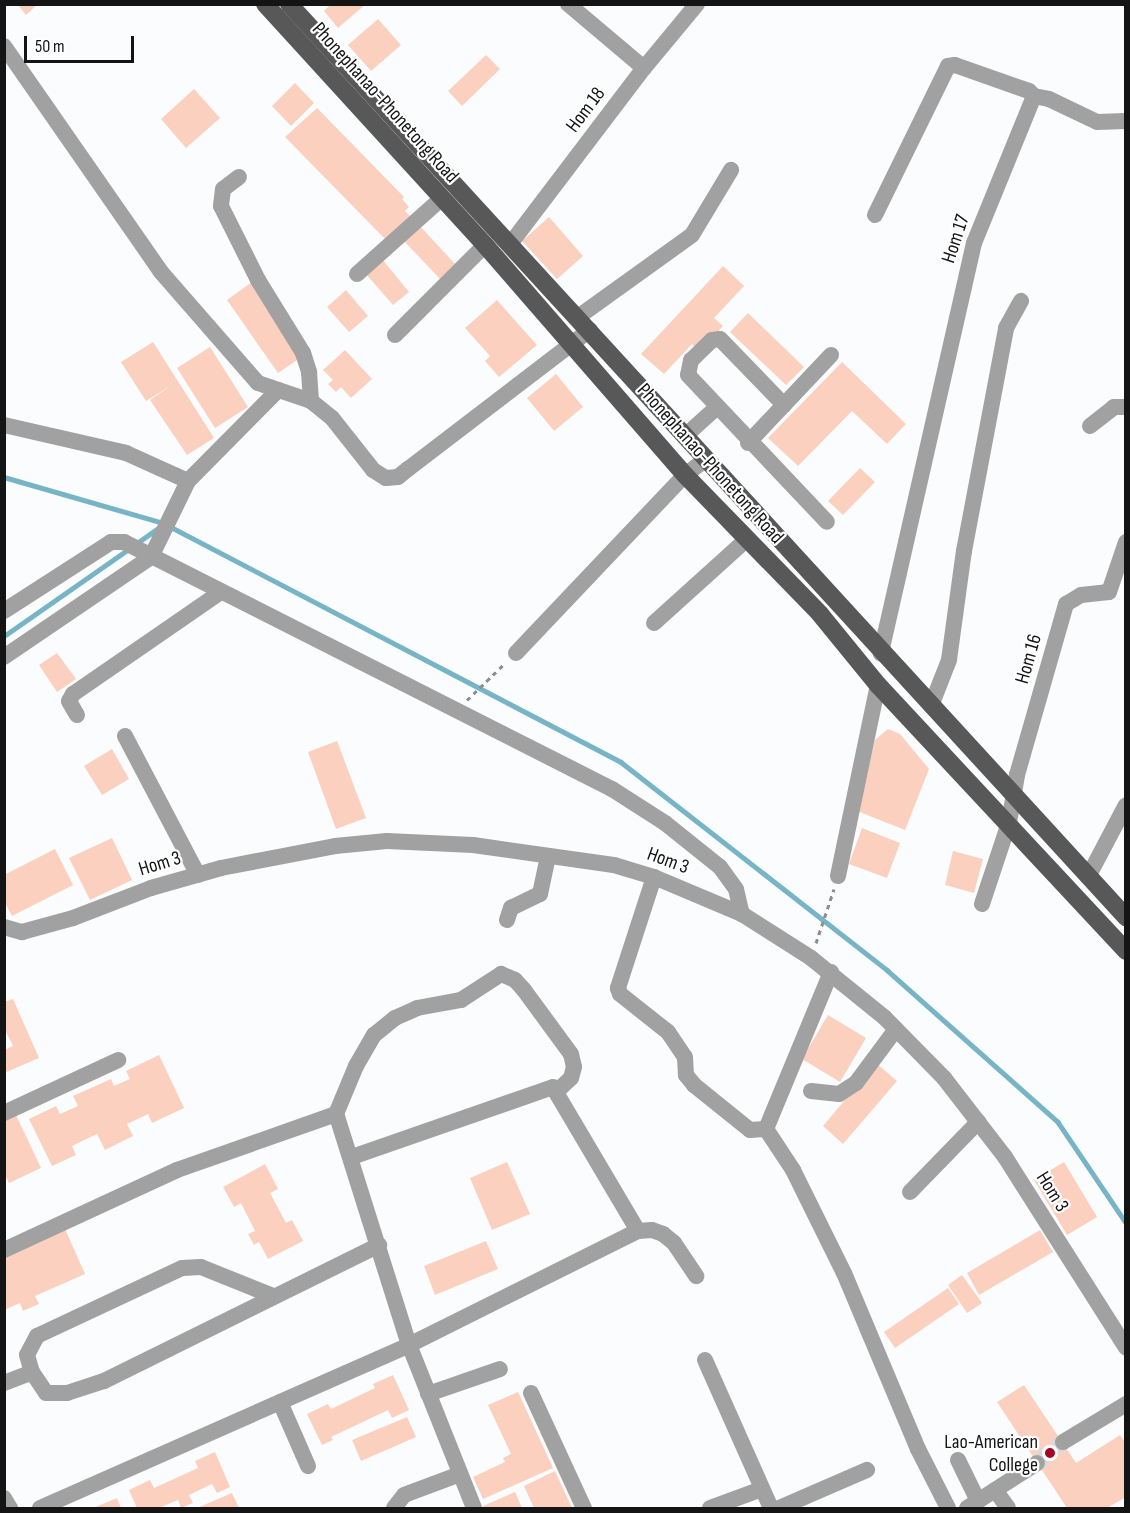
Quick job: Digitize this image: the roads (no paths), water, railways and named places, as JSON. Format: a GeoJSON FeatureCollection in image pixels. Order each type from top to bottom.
{"type":"FeatureCollection","features":[{"type":"Feature","properties":{"kind":"main road","name":"Phonephanao-Phonetong Road"},"geometry":{"type":"LineString","coordinates":[[265,4],[485,245],[685,475],[820,614],[879,685],[1125,951]]}},
{"type":"Feature","properties":{"kind":"main road","name":"Phonephanao-Phonetong Road"},"geometry":{"type":"LineString","coordinates":[[289,4],[511,243],[881,654],[1013,793],[1125,917]]}},
{"type":"Feature","properties":{"kind":"main road"},"geometry":{"type":"LineString","coordinates":[[820,614],[834,601]]}},
{"type":"Feature","properties":{"kind":"street"},"geometry":{"type":"LineString","coordinates":[[568,4],[644,68]]}},
{"type":"Feature","properties":{"kind":"street","name":"Hom 18"},"geometry":{"type":"LineString","coordinates":[[511,243],[644,68],[697,4]]}},
{"type":"Feature","properties":{"kind":"street"},"geometry":{"type":"LineString","coordinates":[[4,46],[161,272],[258,383],[311,401],[332,418],[373,470],[393,478],[573,344],[584,324],[692,235],[731,170]]}},
{"type":"Feature","properties":{"kind":"street"},"geometry":{"type":"LineString","coordinates":[[875,215],[948,66],[955,65],[1029,90],[1034,96],[1049,99],[1097,122],[1125,121]]}},
{"type":"Feature","properties":{"kind":"street","name":"Hom 17"},"geometry":{"type":"LineString","coordinates":[[881,654],[974,243],[1034,96]]}},
{"type":"Feature","properties":{"kind":"street"},"geometry":{"type":"LineString","coordinates":[[239,177],[223,189],[221,206],[258,280],[303,353],[311,401]]}},
{"type":"Feature","properties":{"kind":"street"},"geometry":{"type":"LineString","coordinates":[[357,274],[442,198]]}},
{"type":"Feature","properties":{"kind":"street"},"geometry":{"type":"LineString","coordinates":[[395,335],[485,245]]}},
{"type":"Feature","properties":{"kind":"street"},"geometry":{"type":"LineString","coordinates":[[931,706],[949,660],[964,551],[1006,328],[1021,301]]}},
{"type":"Feature","properties":{"kind":"street"},"geometry":{"type":"LineString","coordinates":[[784,405],[720,339],[712,340],[687,368],[688,375],[716,408],[827,522]]}},
{"type":"Feature","properties":{"kind":"street"},"geometry":{"type":"LineString","coordinates":[[748,443],[831,356]]}},
{"type":"Feature","properties":{"kind":"street"},"geometry":{"type":"LineString","coordinates":[[4,657],[150,552],[187,485],[278,390]]}},
{"type":"Feature","properties":{"kind":"street"},"geometry":{"type":"LineString","coordinates":[[1090,426],[1104,412],[1125,407]]}},
{"type":"Feature","properties":{"kind":"street"},"geometry":{"type":"LineString","coordinates":[[685,436],[716,408]]}},
{"type":"Feature","properties":{"kind":"street"},"geometry":{"type":"LineString","coordinates":[[4,425],[126,453],[187,485]]}},
{"type":"Feature","properties":{"kind":"street"},"geometry":{"type":"LineString","coordinates":[[516,653],[685,475],[706,459]]}},
{"type":"Feature","properties":{"kind":"street"},"geometry":{"type":"LineString","coordinates":[[654,623],[747,539]]}},
{"type":"Feature","properties":{"kind":"street"},"geometry":{"type":"LineString","coordinates":[[4,610],[111,542],[124,542],[150,552],[220,592],[612,789],[665,823],[720,867],[736,889],[742,915]]}},
{"type":"Feature","properties":{"kind":"street","name":"Hom 16"},"geometry":{"type":"LineString","coordinates":[[982,904],[1009,823],[1013,793],[1066,604],[1081,595],[1110,592],[1125,542]]}},
{"type":"Feature","properties":{"kind":"street"},"geometry":{"type":"LineString","coordinates":[[77,715],[69,701],[73,694],[220,592]]}},
{"type":"Feature","properties":{"kind":"street"},"geometry":{"type":"LineString","coordinates":[[838,876],[879,685]]}},
{"type":"Feature","properties":{"kind":"street"},"geometry":{"type":"LineString","coordinates":[[125,736],[198,874]]}},
{"type":"Feature","properties":{"kind":"street"},"geometry":{"type":"LineString","coordinates":[[1088,877],[1125,805]]}},
{"type":"Feature","properties":{"kind":"street","name":"Hom 3"},"geometry":{"type":"LineString","coordinates":[[6,929],[22,932],[73,918],[151,888],[198,874],[335,846],[387,841],[473,845],[614,865],[654,877],[742,915],[831,972],[896,1029],[944,1078],[1005,1157],[1125,1348]]}},
{"type":"Feature","properties":{"kind":"street"},"geometry":{"type":"LineString","coordinates":[[507,920],[511,908],[540,894],[548,857]]}},
{"type":"Feature","properties":{"kind":"street"},"geometry":{"type":"LineString","coordinates":[[654,877],[618,988],[620,994],[668,1032],[685,1057],[686,1075],[694,1086],[750,1130],[766,1129]]}},
{"type":"Feature","properties":{"kind":"street"},"geometry":{"type":"LineString","coordinates":[[766,1129],[831,972]]}},
{"type":"Feature","properties":{"kind":"street"},"geometry":{"type":"LineString","coordinates":[[474,1509],[409,1345],[352,1157],[336,1114],[356,1066],[374,1035],[395,1018],[417,1008],[461,1000],[501,975],[515,980],[524,990],[571,1054],[574,1067],[570,1078],[558,1089]]}},
{"type":"Feature","properties":{"kind":"street"},"geometry":{"type":"LineString","coordinates":[[811,1091],[839,1094],[856,1083],[896,1029]]}},
{"type":"Feature","properties":{"kind":"street"},"geometry":{"type":"LineString","coordinates":[[4,1113],[118,1060]]}},
{"type":"Feature","properties":{"kind":"street"},"geometry":{"type":"LineString","coordinates":[[352,1157],[553,1087],[558,1089],[638,1232]]}},
{"type":"Feature","properties":{"kind":"street"},"geometry":{"type":"LineString","coordinates":[[4,1250],[177,1170],[336,1114]]}},
{"type":"Feature","properties":{"kind":"street"},"geometry":{"type":"LineString","coordinates":[[910,1192],[978,1122]]}},
{"type":"Feature","properties":{"kind":"street"},"geometry":{"type":"LineString","coordinates":[[766,1129],[794,1170],[844,1273],[918,1449],[948,1509]]}},
{"type":"Feature","properties":{"kind":"street"},"geometry":{"type":"LineString","coordinates":[[40,1509],[409,1345],[638,1232],[652,1230],[663,1234],[674,1243],[696,1276]]}},
{"type":"Feature","properties":{"kind":"street"},"geometry":{"type":"LineString","coordinates":[[273,1296],[201,1267],[182,1268],[37,1336],[27,1355],[32,1372],[46,1393],[76,1390],[104,1382],[379,1245]]}},
{"type":"Feature","properties":{"kind":"street"},"geometry":{"type":"LineString","coordinates":[[705,1360],[771,1509]]}},
{"type":"Feature","properties":{"kind":"street"},"geometry":{"type":"LineString","coordinates":[[428,1394],[500,1369]]}},
{"type":"Feature","properties":{"kind":"street"},"geometry":{"type":"LineString","coordinates":[[4,1383],[32,1372]]}},
{"type":"Feature","properties":{"kind":"street"},"geometry":{"type":"LineString","coordinates":[[531,1393],[584,1509]]}},
{"type":"Feature","properties":{"kind":"street"},"geometry":{"type":"LineString","coordinates":[[280,1401],[308,1466]]}},
{"type":"Feature","properties":{"kind":"street"},"geometry":{"type":"LineString","coordinates":[[1063,1443],[1125,1404]]}},
{"type":"Feature","properties":{"kind":"street"},"geometry":{"type":"LineString","coordinates":[[958,1460],[972,1505],[1037,1462]]}},
{"type":"Feature","properties":{"kind":"street"},"geometry":{"type":"LineString","coordinates":[[779,1509],[867,1470]]}},
{"type":"Feature","properties":{"kind":"street"},"geometry":{"type":"LineString","coordinates":[[394,1509],[404,1495],[460,1474]]}},
{"type":"Feature","properties":{"kind":"street"},"geometry":{"type":"LineString","coordinates":[[710,1509],[762,1489]]}},
{"type":"Feature","properties":{"kind":"street"},"geometry":{"type":"LineString","coordinates":[[995,1490],[1008,1509]]}},
{"type":"Feature","properties":{"kind":"street"},"geometry":{"type":"LineString","coordinates":[[4,1498],[10,1509]]}},
{"type":"Feature","properties":{"kind":"waterway"},"geometry":{"type":"LineString","coordinates":[[4,477],[163,523]]}},
{"type":"Feature","properties":{"kind":"waterway"},"geometry":{"type":"LineString","coordinates":[[171,527],[621,762],[887,970],[1058,1122],[1126,1223]]}},
{"type":"Feature","properties":{"kind":"waterway"},"geometry":{"type":"LineString","coordinates":[[137,543],[157,529]]}},
{"type":"Feature","properties":{"kind":"waterway"},"geometry":{"type":"LineString","coordinates":[[4,636],[130,548]]}},
{"type":"Feature","properties":{"kind":"tunnel"},"geometry":{"type":"LineString","coordinates":[[1037,1463],[1063,1442]]}},
{"type":"Feature","properties":{"kind":"place","name":"Lao-American College"},"geometry":{"type":"Point","coordinates":[1050,1453]}}]}
